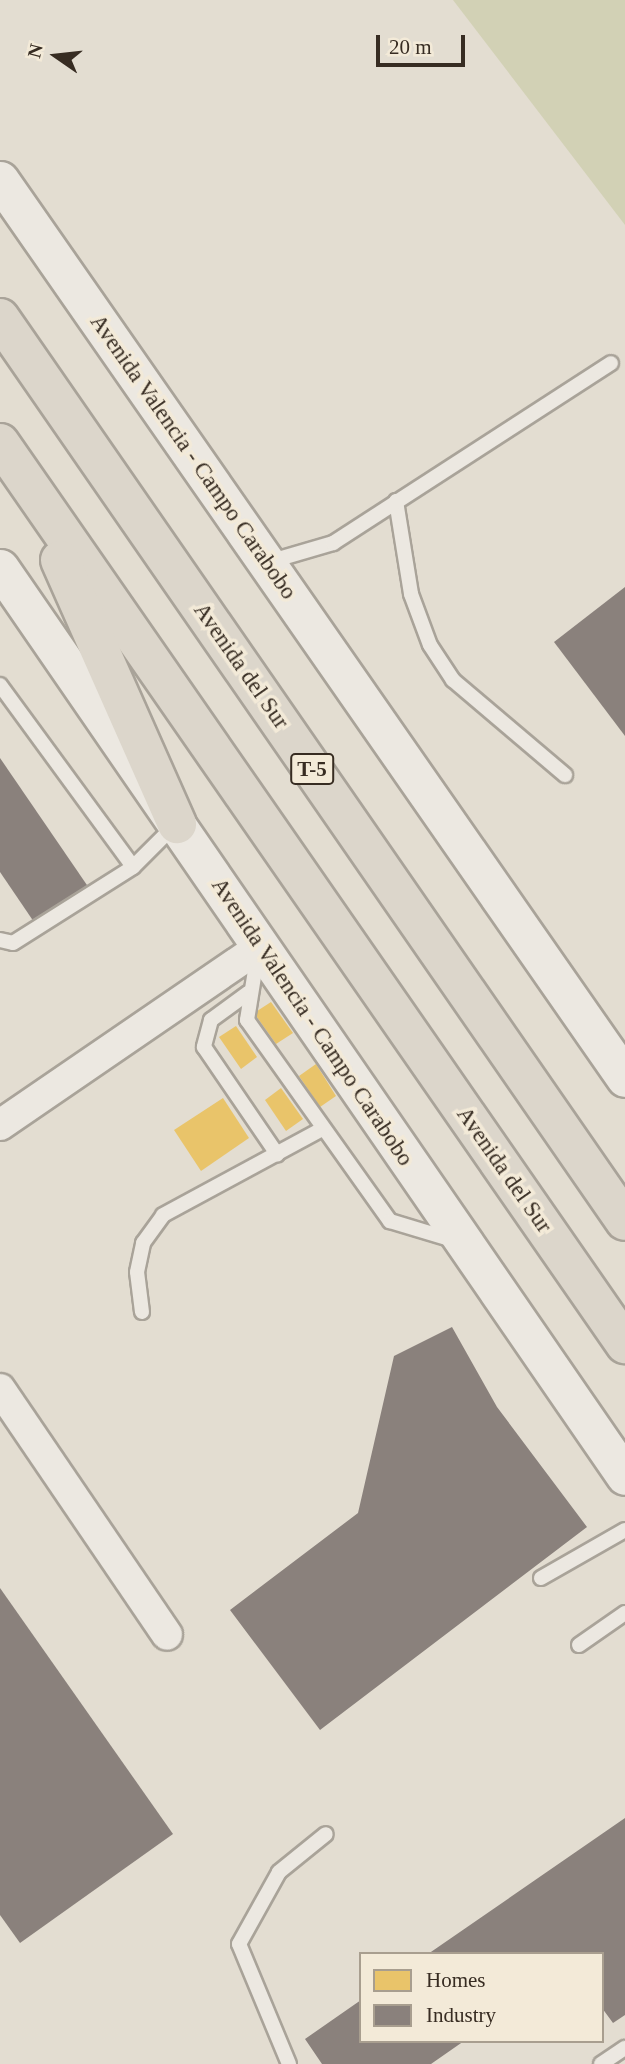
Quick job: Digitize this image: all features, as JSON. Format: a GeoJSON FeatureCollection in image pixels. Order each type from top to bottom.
{"type":"FeatureCollection","features":[{"type":"Feature","properties":{"kind":"highway","name":"Avenida del Sur"},"geometry":{"type":"LineString","coordinates":[[0,318],[625,1221]]}},
{"type":"Feature","properties":{"kind":"highway","name":"Avenida del Sur"},"geometry":{"type":"LineString","coordinates":[[0,443],[625,1344]]}},
{"type":"Feature","properties":{"kind":"highway"},"geometry":{"type":"LineString","coordinates":[[24,478],[177,824]]}},
{"type":"Feature","properties":{"kind":"street","name":"Avenida Valencia - Campo Carabobo"},"geometry":{"type":"LineString","coordinates":[[0,180],[625,1078]]}},
{"type":"Feature","properties":{"kind":"street","name":"Avenida Valencia - Campo Carabobo"},"geometry":{"type":"LineString","coordinates":[[0,568],[625,1476]]}},
{"type":"Feature","properties":{"kind":"street"},"geometry":{"type":"LineString","coordinates":[[0,1125],[260,947]]}},
{"type":"Feature","properties":{"kind":"street"},"geometry":{"type":"LineString","coordinates":[[0,1389],[167,1635]]}},
{"type":"Feature","properties":{"kind":"lane"},"geometry":{"type":"LineString","coordinates":[[266,562],[333,543],[611,363]]}},
{"type":"Feature","properties":{"kind":"lane"},"geometry":{"type":"LineString","coordinates":[[396,501],[411,594],[430,645],[453,680],[565,775]]}},
{"type":"Feature","properties":{"kind":"lane"},"geometry":{"type":"LineString","coordinates":[[0,685],[133,867]]}},
{"type":"Feature","properties":{"kind":"lane"},"geometry":{"type":"LineString","coordinates":[[0,940],[13,943],[133,867],[177,824]]}},
{"type":"Feature","properties":{"kind":"lane"},"geometry":{"type":"LineString","coordinates":[[260,947],[248,993],[247,1020],[390,1221],[464,1244]]}},
{"type":"Feature","properties":{"kind":"lane"},"geometry":{"type":"LineString","coordinates":[[248,993],[211,1020],[204,1047],[277,1154]]}},
{"type":"Feature","properties":{"kind":"lane"},"geometry":{"type":"LineString","coordinates":[[142,1312],[137,1272],[144,1243],[163,1216],[323,1129]]}},
{"type":"Feature","properties":{"kind":"lane"},"geometry":{"type":"LineString","coordinates":[[541,1578],[625,1530]]}},
{"type":"Feature","properties":{"kind":"lane"},"geometry":{"type":"LineString","coordinates":[[579,1645],[625,1613]]}},
{"type":"Feature","properties":{"kind":"lane"},"geometry":{"type":"LineString","coordinates":[[289,2064],[239,1944],[279,1872],[326,1834]]}},
{"type":"Feature","properties":{"kind":"lane"},"geometry":{"type":"LineString","coordinates":[[601,2064],[625,2048]]}},
{"type":"Feature","properties":{"kind":"green space"},"geometry":{"type":"Polygon","coordinates":[[[453,0],[625,0],[625,225],[453,0]]]}},
{"type":"Feature","properties":{"kind":"building: Homes"},"geometry":{"type":"Polygon","coordinates":[[[271,1002],[293,1033],[276,1044],[254,1013],[271,1002]]]}},
{"type":"Feature","properties":{"kind":"building: Homes"},"geometry":{"type":"Polygon","coordinates":[[[236,1026],[257,1057],[241,1069],[219,1037],[236,1026]]]}},
{"type":"Feature","properties":{"kind":"building: Homes"},"geometry":{"type":"Polygon","coordinates":[[[316,1064],[336,1096],[320,1107],[299,1076],[316,1064]]]}},
{"type":"Feature","properties":{"kind":"building: Homes"},"geometry":{"type":"Polygon","coordinates":[[[281,1088],[303,1119],[286,1131],[265,1100],[281,1088]]]}},
{"type":"Feature","properties":{"kind":"building: Homes"},"geometry":{"type":"Polygon","coordinates":[[[223,1098],[249,1138],[201,1171],[174,1130],[223,1098]]]}},
{"type":"Feature","properties":{"kind":"building: Industry"},"geometry":{"type":"Polygon","coordinates":[[[625,587],[625,736],[554,642],[625,587]]]}},
{"type":"Feature","properties":{"kind":"building: Industry"},"geometry":{"type":"Polygon","coordinates":[[[0,758],[89,888],[36,925],[0,872],[0,758]]]}},
{"type":"Feature","properties":{"kind":"building: Industry"},"geometry":{"type":"Polygon","coordinates":[[[452,1327],[497,1407],[587,1527],[320,1730],[230,1610],[358,1513],[394,1356],[452,1327]]]}},
{"type":"Feature","properties":{"kind":"building: Industry"},"geometry":{"type":"Polygon","coordinates":[[[0,1588],[173,1834],[20,1943],[0,1915],[0,1588]]]}},
{"type":"Feature","properties":{"kind":"building: Industry"},"geometry":{"type":"Polygon","coordinates":[[[625,1818],[625,2015],[613,2023],[604,2011],[604,1952],[431,1952],[625,1818]]]}},
{"type":"Feature","properties":{"kind":"building: Industry"},"geometry":{"type":"Polygon","coordinates":[[[359,2001],[359,2043],[461,2043],[431,2064],[322,2064],[305,2039],[359,2001]]]}}]}
